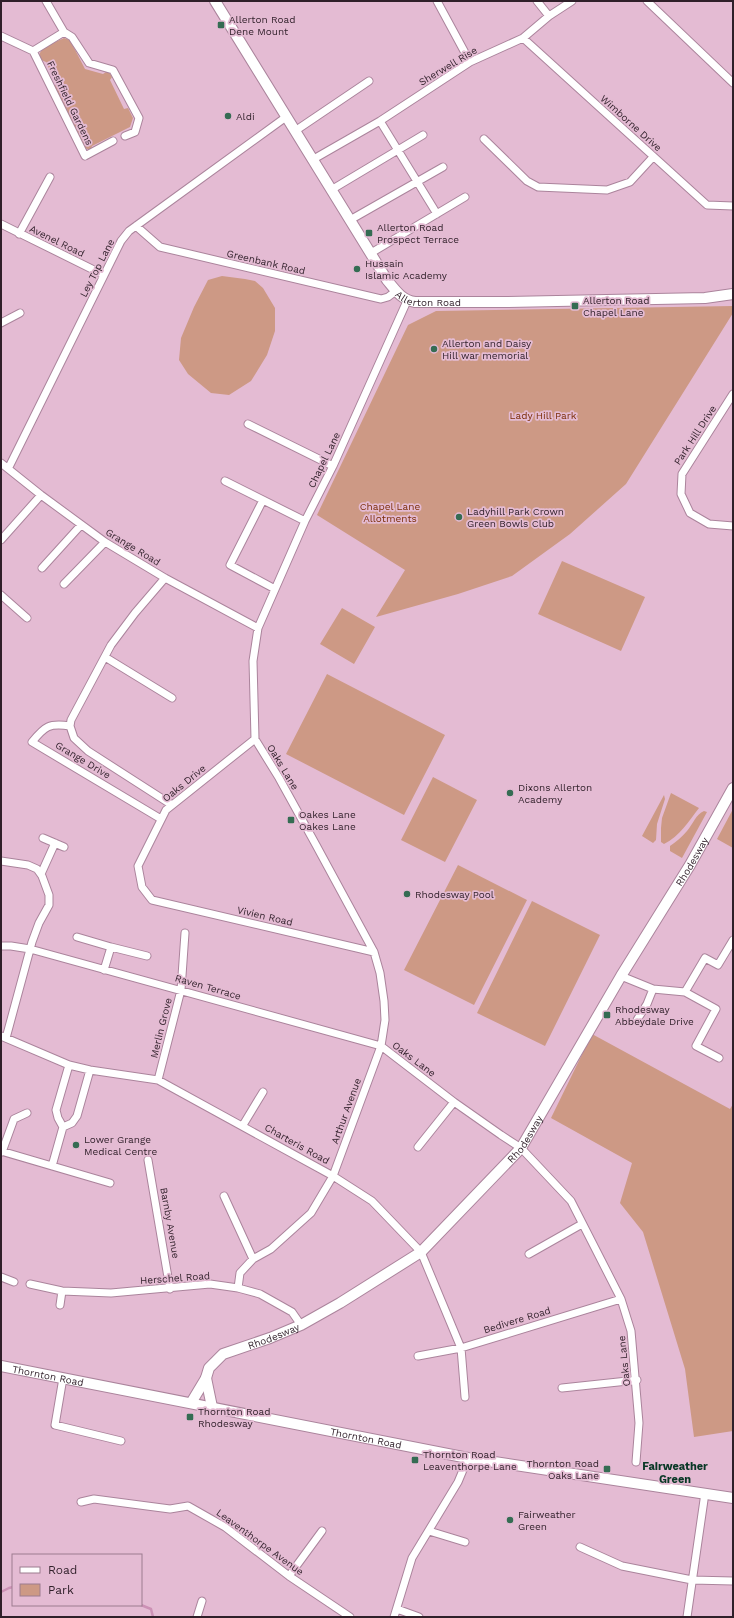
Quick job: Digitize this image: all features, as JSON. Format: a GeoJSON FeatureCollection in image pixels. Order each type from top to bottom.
{"type":"FeatureCollection","features":[{"type":"Feature","properties":{"kind":"street"},"geometry":{"type":"LineString","coordinates":[[46,1],[64,32],[72,37],[90,63],[113,70],[138,118],[135,132],[125,136]]}},
{"type":"Feature","properties":{"kind":"street","name":"Allerton Road"},"geometry":{"type":"LineString","coordinates":[[214,1],[387,280],[407,301],[529,302],[705,298],[733,294]]}},
{"type":"Feature","properties":{"kind":"street"},"geometry":{"type":"LineString","coordinates":[[437,1],[470,62]]}},
{"type":"Feature","properties":{"kind":"street"},"geometry":{"type":"LineString","coordinates":[[537,1],[549,16]]}},
{"type":"Feature","properties":{"kind":"street","name":"Sherwell Rise"},"geometry":{"type":"LineString","coordinates":[[312,160],[380,121],[470,62],[523,38],[549,16],[572,1]]}},
{"type":"Feature","properties":{"kind":"street"},"geometry":{"type":"LineString","coordinates":[[647,1],[733,83]]}},
{"type":"Feature","properties":{"kind":"street"},"geometry":{"type":"LineString","coordinates":[[1,36],[33,51],[64,32]]}},
{"type":"Feature","properties":{"kind":"street","name":"Wimborne Drive"},"geometry":{"type":"LineString","coordinates":[[523,38],[707,205],[733,206]]}},
{"type":"Feature","properties":{"kind":"street","name":"Freshfield Gardens"},"geometry":{"type":"LineString","coordinates":[[33,51],[84,156],[113,141]]}},
{"type":"Feature","properties":{"kind":"street"},"geometry":{"type":"LineString","coordinates":[[295,131],[369,81]]}},
{"type":"Feature","properties":{"kind":"street","name":"Ley Top Lane"},"geometry":{"type":"LineString","coordinates":[[8,467],[121,241],[136,226],[286,117]]}},
{"type":"Feature","properties":{"kind":"street"},"geometry":{"type":"LineString","coordinates":[[380,121],[437,214]]}},
{"type":"Feature","properties":{"kind":"street"},"geometry":{"type":"LineString","coordinates":[[331,190],[422,134]]}},
{"type":"Feature","properties":{"kind":"street"},"geometry":{"type":"LineString","coordinates":[[484,139],[527,181],[538,187],[607,190],[630,182],[653,157]]}},
{"type":"Feature","properties":{"kind":"street"},"geometry":{"type":"LineString","coordinates":[[350,220],[443,167]]}},
{"type":"Feature","properties":{"kind":"street"},"geometry":{"type":"LineString","coordinates":[[20,234],[50,177]]}},
{"type":"Feature","properties":{"kind":"street"},"geometry":{"type":"LineString","coordinates":[[371,253],[466,197]]}},
{"type":"Feature","properties":{"kind":"street","name":"Avenel Road"},"geometry":{"type":"LineString","coordinates":[[1,224],[104,275]]}},
{"type":"Feature","properties":{"kind":"street","name":"Greenbank Road"},"geometry":{"type":"LineString","coordinates":[[136,226],[160,247],[381,299],[388,297],[396,291]]}},
{"type":"Feature","properties":{"kind":"street","name":"Chapel Lane"},"geometry":{"type":"LineString","coordinates":[[258,628],[305,521],[333,466],[407,301]]}},
{"type":"Feature","properties":{"kind":"street"},"geometry":{"type":"LineString","coordinates":[[1,323],[20,313]]}},
{"type":"Feature","properties":{"kind":"street","name":"Park Hill Drive"},"geometry":{"type":"LineString","coordinates":[[733,394],[682,474],[680,494],[690,513],[709,524],[733,526]]}},
{"type":"Feature","properties":{"kind":"street"},"geometry":{"type":"LineString","coordinates":[[248,424],[333,466]]}},
{"type":"Feature","properties":{"kind":"street","name":"Grange Road"},"geometry":{"type":"LineString","coordinates":[[1,462],[41,495],[105,542],[165,578],[258,628]]}},
{"type":"Feature","properties":{"kind":"street"},"geometry":{"type":"LineString","coordinates":[[225,481],[305,521]]}},
{"type":"Feature","properties":{"kind":"street"},"geometry":{"type":"LineString","coordinates":[[1,540],[41,495]]}},
{"type":"Feature","properties":{"kind":"street"},"geometry":{"type":"LineString","coordinates":[[263,500],[230,565],[276,589]]}},
{"type":"Feature","properties":{"kind":"street"},"geometry":{"type":"LineString","coordinates":[[42,568],[81,525]]}},
{"type":"Feature","properties":{"kind":"street"},"geometry":{"type":"LineString","coordinates":[[64,584],[105,542]]}},
{"type":"Feature","properties":{"kind":"street"},"geometry":{"type":"LineString","coordinates":[[70,726],[71,720],[111,645],[135,613],[165,578]]}},
{"type":"Feature","properties":{"kind":"street"},"geometry":{"type":"LineString","coordinates":[[1,594],[27,618]]}},
{"type":"Feature","properties":{"kind":"street","name":"Oaks Lane"},"geometry":{"type":"LineString","coordinates":[[258,628],[253,661],[254,740],[279,778],[374,952],[380,973],[384,1001],[385,1020],[381,1046],[454,1102],[501,1136],[521,1148],[571,1201],[620,1299],[631,1331],[637,1380],[639,1423],[636,1462]]}},
{"type":"Feature","properties":{"kind":"street"},"geometry":{"type":"LineString","coordinates":[[105,657],[172,698]]}},
{"type":"Feature","properties":{"kind":"street","name":"Grange Drive"},"geometry":{"type":"LineString","coordinates":[[161,819],[32,742],[44,728],[59,724],[70,726],[74,738],[88,751],[172,805]]}},
{"type":"Feature","properties":{"kind":"street","name":"Oaks Drive"},"geometry":{"type":"LineString","coordinates":[[152,900],[142,887],[138,866],[166,810],[254,740]]}},
{"type":"Feature","properties":{"kind":"street","name":"Rhodesway"},"geometry":{"type":"LineString","coordinates":[[191,1403],[206,1378],[209,1368],[223,1354],[270,1338],[301,1325],[340,1303],[421,1252],[521,1148],[621,976],[690,865],[733,788]]}},
{"type":"Feature","properties":{"kind":"street"},"geometry":{"type":"LineString","coordinates":[[43,838],[64,847]]}},
{"type":"Feature","properties":{"kind":"street"},"geometry":{"type":"LineString","coordinates":[[41,874],[55,843]]}},
{"type":"Feature","properties":{"kind":"street"},"geometry":{"type":"LineString","coordinates":[[1,861],[28,865],[37,869],[41,874],[49,895],[49,905],[39,923],[3,1037]]}},
{"type":"Feature","properties":{"kind":"street","name":"Vivien Road"},"geometry":{"type":"LineString","coordinates":[[152,900],[374,952]]}},
{"type":"Feature","properties":{"kind":"street","name":"Merlin Grove"},"geometry":{"type":"LineString","coordinates":[[158,1080],[181,990],[185,933]]}},
{"type":"Feature","properties":{"kind":"street"},"geometry":{"type":"LineString","coordinates":[[76,937],[147,956]]}},
{"type":"Feature","properties":{"kind":"street"},"geometry":{"type":"LineString","coordinates":[[685,992],[705,958],[718,965],[733,940]]}},
{"type":"Feature","properties":{"kind":"street","name":"Raven Terrace"},"geometry":{"type":"LineString","coordinates":[[1,946],[30,949],[381,1046]]}},
{"type":"Feature","properties":{"kind":"street"},"geometry":{"type":"LineString","coordinates":[[104,970],[111,947]]}},
{"type":"Feature","properties":{"kind":"street"},"geometry":{"type":"LineString","coordinates":[[621,976],[653,989],[685,992],[716,1010],[696,1046],[719,1058]]}},
{"type":"Feature","properties":{"kind":"street"},"geometry":{"type":"LineString","coordinates":[[637,1020],[647,1004],[653,989]]}},
{"type":"Feature","properties":{"kind":"street","name":"Charteris Road"},"geometry":{"type":"LineString","coordinates":[[3,1037],[69,1065],[90,1070],[158,1080],[243,1125],[333,1176],[372,1201],[421,1252],[461,1348],[465,1397]]}},
{"type":"Feature","properties":{"kind":"street","name":"Arthur Avenue"},"geometry":{"type":"LineString","coordinates":[[238,1288],[240,1273],[252,1259],[272,1249],[310,1213],[333,1176],[381,1046]]}},
{"type":"Feature","properties":{"kind":"street"},"geometry":{"type":"LineString","coordinates":[[52,1166],[63,1127],[56,1110],[69,1065]]}},
{"type":"Feature","properties":{"kind":"street"},"geometry":{"type":"LineString","coordinates":[[63,1127],[72,1123],[77,1116],[90,1070]]}},
{"type":"Feature","properties":{"kind":"street"},"geometry":{"type":"LineString","coordinates":[[243,1125],[263,1092]]}},
{"type":"Feature","properties":{"kind":"street"},"geometry":{"type":"LineString","coordinates":[[418,1147],[454,1102]]}},
{"type":"Feature","properties":{"kind":"street"},"geometry":{"type":"LineString","coordinates":[[27,1113],[14,1119],[1,1152],[110,1183]]}},
{"type":"Feature","properties":{"kind":"street","name":"Barnby Avenue"},"geometry":{"type":"LineString","coordinates":[[148,1160],[170,1288]]}},
{"type":"Feature","properties":{"kind":"street"},"geometry":{"type":"LineString","coordinates":[[224,1196],[252,1259]]}},
{"type":"Feature","properties":{"kind":"street"},"geometry":{"type":"LineString","coordinates":[[529,1254],[582,1224]]}},
{"type":"Feature","properties":{"kind":"street"},"geometry":{"type":"LineString","coordinates":[[1,1277],[14,1282]]}},
{"type":"Feature","properties":{"kind":"street","name":"Herschel Road"},"geometry":{"type":"LineString","coordinates":[[30,1284],[62,1291],[111,1293],[210,1284],[238,1288],[260,1294],[292,1312],[301,1325]]}},
{"type":"Feature","properties":{"kind":"street"},"geometry":{"type":"LineString","coordinates":[[60,1304],[62,1291]]}},
{"type":"Feature","properties":{"kind":"street","name":"Bedivere Road"},"geometry":{"type":"LineString","coordinates":[[418,1356],[461,1348],[620,1299]]}},
{"type":"Feature","properties":{"kind":"street","name":"Thornton Road"},"geometry":{"type":"LineString","coordinates":[[1,1366],[468,1458],[733,1498]]}},
{"type":"Feature","properties":{"kind":"street"},"geometry":{"type":"LineString","coordinates":[[63,1378],[55,1425],[121,1441]]}},
{"type":"Feature","properties":{"kind":"street"},"geometry":{"type":"LineString","coordinates":[[206,1378],[212,1407]]}},
{"type":"Feature","properties":{"kind":"street"},"geometry":{"type":"LineString","coordinates":[[562,1388],[637,1380]]}},
{"type":"Feature","properties":{"kind":"street"},"geometry":{"type":"LineString","coordinates":[[394,1617],[412,1558],[458,1482],[468,1458]]}},
{"type":"Feature","properties":{"kind":"street"},"geometry":{"type":"LineString","coordinates":[[687,1617],[705,1493]]}},
{"type":"Feature","properties":{"kind":"street","name":"Leaventhorpe Avenue"},"geometry":{"type":"LineString","coordinates":[[81,1502],[94,1499],[170,1509],[188,1506],[225,1527],[289,1576],[350,1617]]}},
{"type":"Feature","properties":{"kind":"street"},"geometry":{"type":"LineString","coordinates":[[289,1576],[322,1531]]}},
{"type":"Feature","properties":{"kind":"street"},"geometry":{"type":"LineString","coordinates":[[429,1531],[465,1542]]}},
{"type":"Feature","properties":{"kind":"street"},"geometry":{"type":"LineString","coordinates":[[580,1547],[622,1566],[692,1580],[733,1581]]}},
{"type":"Feature","properties":{"kind":"street"},"geometry":{"type":"LineString","coordinates":[[197,1617],[202,1601]]}},
{"type":"Feature","properties":{"kind":"street"},"geometry":{"type":"LineString","coordinates":[[397,1609],[419,1617]]}},
{"type":"Feature","properties":{"kind":"green space"},"geometry":{"type":"Polygon","coordinates":[[[64,38],[70,40],[85,69],[103,74],[109,72],[112,77],[110,80],[124,109],[128,108],[133,118],[130,127],[92,146],[91,150],[84,148],[54,89],[56,84],[46,62],[39,59],[39,55],[44,48],[64,38]]]}},
{"type":"Feature","properties":{"kind":"green space"},"geometry":{"type":"Polygon","coordinates":[[[222,276],[255,281],[263,288],[275,308],[275,331],[267,355],[251,381],[229,395],[211,393],[188,374],[179,360],[181,338],[194,307],[208,280],[222,276]]]}},
{"type":"Feature","properties":{"kind":"green space","name":"Lady Hill Park"},"geometry":{"type":"Polygon","coordinates":[[[733,306],[733,313],[626,484],[570,534],[512,576],[458,594],[376,617],[405,570],[317,515],[408,325],[436,311],[733,306]]]}},
{"type":"Feature","properties":{"kind":"green space"},"geometry":{"type":"Polygon","coordinates":[[[562,561],[645,597],[621,651],[538,614],[562,561]]]}},
{"type":"Feature","properties":{"kind":"green space"},"geometry":{"type":"Polygon","coordinates":[[[342,608],[375,627],[354,664],[320,644],[342,608]]]}},
{"type":"Feature","properties":{"kind":"green space"},"geometry":{"type":"Polygon","coordinates":[[[327,674],[445,735],[404,815],[286,754],[327,674]]]}},
{"type":"Feature","properties":{"kind":"green space"},"geometry":{"type":"Polygon","coordinates":[[[433,777],[477,800],[445,862],[401,840],[433,777]]]}},
{"type":"Feature","properties":{"kind":"green space"},"geometry":{"type":"Polygon","coordinates":[[[671,793],[699,808],[679,833],[664,844],[661,842],[662,818],[671,793]]]}},
{"type":"Feature","properties":{"kind":"green space"},"geometry":{"type":"Polygon","coordinates":[[[664,795],[665,799],[657,824],[656,840],[653,843],[642,836],[664,795]]]}},
{"type":"Feature","properties":{"kind":"green space"},"geometry":{"type":"Polygon","coordinates":[[[733,809],[733,848],[717,839],[733,809]]]}},
{"type":"Feature","properties":{"kind":"green space"},"geometry":{"type":"Polygon","coordinates":[[[701,812],[707,812],[682,858],[670,851],[670,846],[683,835],[701,812]]]}},
{"type":"Feature","properties":{"kind":"green space"},"geometry":{"type":"Polygon","coordinates":[[[458,865],[527,900],[474,1005],[404,970],[458,865]]]}},
{"type":"Feature","properties":{"kind":"green space"},"geometry":{"type":"Polygon","coordinates":[[[532,901],[600,935],[545,1046],[477,1013],[532,901]]]}},
{"type":"Feature","properties":{"kind":"green space"},"geometry":{"type":"Polygon","coordinates":[[[592,1034],[730,1109],[733,1104],[733,1431],[694,1437],[685,1369],[643,1232],[620,1203],[632,1163],[551,1118],[592,1034]]]}},
{"type":"Feature","properties":{"kind":"waterway"},"geometry":{"type":"LineString","coordinates":[[1,1592],[12,1587]]}},
{"type":"Feature","properties":{"kind":"waterway"},"geometry":{"type":"LineString","coordinates":[[142,1605],[151,1609],[153,1617]]}},
{"type":"Feature","properties":{"kind":"place","name":"Allerton Road Dene Mount"},"geometry":{"type":"Point","coordinates":[221,25]}},
{"type":"Feature","properties":{"kind":"place","name":"Aldi"},"geometry":{"type":"Point","coordinates":[228,116]}},
{"type":"Feature","properties":{"kind":"place","name":"Allerton Road Prospect Terrace"},"geometry":{"type":"Point","coordinates":[369,233]}},
{"type":"Feature","properties":{"kind":"place","name":"Hussain Islamic Academy"},"geometry":{"type":"Point","coordinates":[357,269]}},
{"type":"Feature","properties":{"kind":"place","name":"Allerton Road Chapel Lane"},"geometry":{"type":"Point","coordinates":[575,306]}},
{"type":"Feature","properties":{"kind":"place","name":"Allerton and Daisy Hill war memorial"},"geometry":{"type":"Point","coordinates":[434,349]}},
{"type":"Feature","properties":{"kind":"place","name":"Ladyhill Park Crown Green Bowls Club"},"geometry":{"type":"Point","coordinates":[459,517]}},
{"type":"Feature","properties":{"kind":"place","name":"Dixons Allerton Academy"},"geometry":{"type":"Point","coordinates":[510,793]}},
{"type":"Feature","properties":{"kind":"place","name":"Oakes Lane Oakes Lane"},"geometry":{"type":"Point","coordinates":[291,820]}},
{"type":"Feature","properties":{"kind":"place","name":"Rhodesway Pool"},"geometry":{"type":"Point","coordinates":[407,894]}},
{"type":"Feature","properties":{"kind":"place","name":"Rhodesway Abbeydale Drive"},"geometry":{"type":"Point","coordinates":[607,1015]}},
{"type":"Feature","properties":{"kind":"place","name":"Lower Grange Medical Centre"},"geometry":{"type":"Point","coordinates":[76,1145]}},
{"type":"Feature","properties":{"kind":"place","name":"Thornton Road Rhodesway"},"geometry":{"type":"Point","coordinates":[190,1417]}},
{"type":"Feature","properties":{"kind":"place","name":"Thornton Road Leaventhorpe Lane"},"geometry":{"type":"Point","coordinates":[415,1460]}},
{"type":"Feature","properties":{"kind":"place","name":"Thornton Road Oaks Lane"},"geometry":{"type":"Point","coordinates":[607,1469]}},
{"type":"Feature","properties":{"kind":"place","name":"Fairweather Green"},"geometry":{"type":"Point","coordinates":[510,1520]}},
{"type":"Feature","properties":{"kind":"district","name":"Fairweather Green"},"geometry":{"type":"Point","coordinates":[675,1472]}},
{"type":"Feature","properties":{"kind":"park label","name":"Chapel Lane Allotments"},"geometry":{"type":"Point","coordinates":[390,512]}}]}
